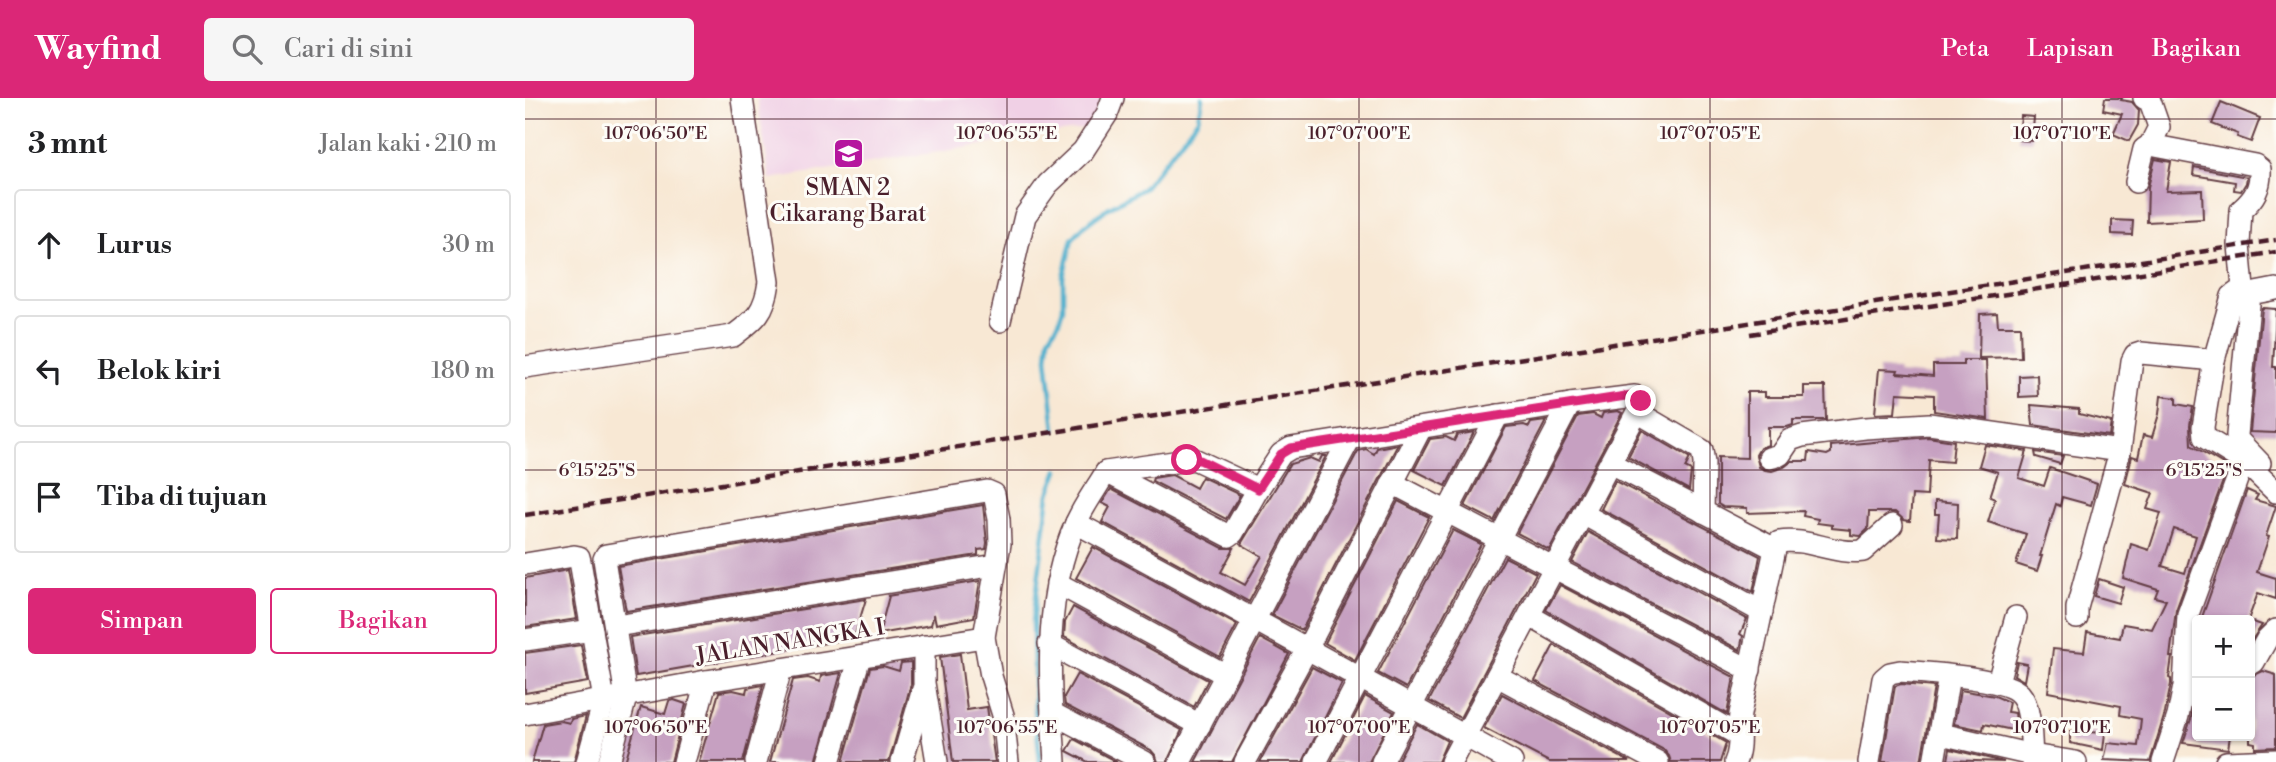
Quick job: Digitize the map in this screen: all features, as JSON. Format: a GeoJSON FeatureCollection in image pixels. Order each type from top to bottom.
{"type":"FeatureCollection","features":[{"type":"Feature","properties":{"kind":"street"},"geometry":{"type":"LineString","coordinates":[[525,367],[733,336],[755,320],[766,303],[769,282],[742,98]]}},
{"type":"Feature","properties":{"kind":"street"},"geometry":{"type":"LineString","coordinates":[[1000,321],[1025,216],[1048,184],[1083,151],[1107,114],[1113,98]]}},
{"type":"Feature","properties":{"kind":"street"},"geometry":{"type":"LineString","coordinates":[[2136,182],[2144,149],[2150,145],[2159,127],[2150,101],[2144,98]]}},
{"type":"Feature","properties":{"kind":"street"},"geometry":{"type":"LineString","coordinates":[[2150,145],[2258,166],[2260,170],[2255,196],[2241,210],[2239,226],[2243,288],[2232,296],[2214,360],[2203,427],[2204,437],[2246,463],[2276,492]]}},
{"type":"Feature","properties":{"kind":"street"},"geometry":{"type":"LineString","coordinates":[[2276,289],[2250,294],[2237,435],[2242,445],[2276,478]]}},
{"type":"Feature","properties":{"kind":"street"},"geometry":{"type":"LineString","coordinates":[[2077,618],[2077,608],[2120,451],[2135,355],[2141,353],[2214,360]]}},
{"type":"Feature","properties":{"kind":"street"},"geometry":{"type":"LineString","coordinates":[[1106,472],[1229,536],[1285,450],[1632,395],[1641,401],[1451,762]]}},
{"type":"Feature","properties":{"kind":"street"},"geometry":{"type":"LineString","coordinates":[[1382,762],[1570,404]]}},
{"type":"Feature","properties":{"kind":"street"},"geometry":{"type":"LineString","coordinates":[[1637,412],[1702,450],[1703,512]]}},
{"type":"Feature","properties":{"kind":"street"},"geometry":{"type":"LineString","coordinates":[[1316,762],[1497,415]]}},
{"type":"Feature","properties":{"kind":"street"},"geometry":{"type":"LineString","coordinates":[[1769,458],[1780,455],[1790,440],[1802,436],[1929,424],[2059,440],[2120,451]]}},
{"type":"Feature","properties":{"kind":"street"},"geometry":{"type":"LineString","coordinates":[[1245,762],[1307,649],[1421,428]]}},
{"type":"Feature","properties":{"kind":"street"},"geometry":{"type":"LineString","coordinates":[[1180,762],[1349,440]]}},
{"type":"Feature","properties":{"kind":"street"},"geometry":{"type":"LineString","coordinates":[[1106,472],[1193,459],[1258,489]]}},
{"type":"Feature","properties":{"kind":"street"},"geometry":{"type":"LineString","coordinates":[[1610,463],[1775,549]]}},
{"type":"Feature","properties":{"kind":"street"},"geometry":{"type":"LineString","coordinates":[[2163,762],[2178,716],[2192,647],[2188,614],[2239,474],[2246,463]]}},
{"type":"Feature","properties":{"kind":"street"},"geometry":{"type":"LineString","coordinates":[[1055,762],[1049,644],[1057,583],[1076,523],[1106,472]]}},
{"type":"Feature","properties":{"kind":"street"},"geometry":{"type":"LineString","coordinates":[[1392,482],[1750,670]]}},
{"type":"Feature","properties":{"kind":"street"},"geometry":{"type":"LineString","coordinates":[[609,762],[626,696],[604,559],[606,555],[988,491],[994,494],[1000,544],[984,637],[993,684],[1003,715],[1008,762]]}},
{"type":"Feature","properties":{"kind":"street"},"geometry":{"type":"LineString","coordinates":[[1583,514],[1762,612]]}},
{"type":"Feature","properties":{"kind":"street"},"geometry":{"type":"LineString","coordinates":[[1076,523],[1512,762]]}},
{"type":"Feature","properties":{"kind":"street"},"geometry":{"type":"LineString","coordinates":[[1735,762],[1739,746],[1740,713],[1775,549],[1779,542],[1797,541],[1836,550],[1863,551],[1892,524]]}},
{"type":"Feature","properties":{"kind":"street"},"geometry":{"type":"LineString","coordinates":[[525,564],[579,557],[604,700],[587,762]]}},
{"type":"Feature","properties":{"kind":"street"},"geometry":{"type":"LineString","coordinates":[[616,626],[996,565]]}},
{"type":"Feature","properties":{"kind":"street"},"geometry":{"type":"LineString","coordinates":[[1057,583],[1226,675]]}},
{"type":"Feature","properties":{"kind":"street"},"geometry":{"type":"LineString","coordinates":[[1530,616],[1738,735]]}},
{"type":"Feature","properties":{"kind":"street"},"geometry":{"type":"LineString","coordinates":[[1998,682],[2016,617]]}},
{"type":"Feature","properties":{"kind":"street"},"geometry":{"type":"LineString","coordinates":[[525,640],[592,629]]}},
{"type":"Feature","properties":{"kind":"street"},"geometry":{"type":"LineString","coordinates":[[2255,660],[2267,639],[2276,630]]}},
{"type":"Feature","properties":{"kind":"street","name":"JALAN NANGKA I"},"geometry":{"type":"LineString","coordinates":[[526,717],[706,681],[984,637]]}},
{"type":"Feature","properties":{"kind":"street"},"geometry":{"type":"LineString","coordinates":[[1049,644],[1200,725]]}},
{"type":"Feature","properties":{"kind":"street"},"geometry":{"type":"LineString","coordinates":[[924,646],[924,683],[937,762]]}},
{"type":"Feature","properties":{"kind":"street"},"geometry":{"type":"LineString","coordinates":[[829,762],[860,657]]}},
{"type":"Feature","properties":{"kind":"street"},"geometry":{"type":"LineString","coordinates":[[756,762],[781,669]]}},
{"type":"Feature","properties":{"kind":"street"},"geometry":{"type":"LineString","coordinates":[[1868,762],[1883,679],[1890,673],[1900,671],[1998,682],[2020,692],[2028,707],[2032,758]]}},
{"type":"Feature","properties":{"kind":"street"},"geometry":{"type":"LineString","coordinates":[[1497,676],[1658,762]]}},
{"type":"Feature","properties":{"kind":"street"},"geometry":{"type":"LineString","coordinates":[[1934,762],[1949,676]]}},
{"type":"Feature","properties":{"kind":"street"},"geometry":{"type":"LineString","coordinates":[[684,762],[706,681]]}},
{"type":"Feature","properties":{"kind":"street"},"geometry":{"type":"LineString","coordinates":[[902,762],[924,683]]}},
{"type":"Feature","properties":{"kind":"street"},"geometry":{"type":"LineString","coordinates":[[1052,713],[1145,762]]}},
{"type":"Feature","properties":{"kind":"street"},"geometry":{"type":"LineString","coordinates":[[1941,734],[2032,758],[2076,762]]}},
{"type":"Feature","properties":{"kind":"street"},"geometry":{"type":"LineString","coordinates":[[2226,762],[2276,760]]}},
{"type":"Feature","properties":{"kind":"shaded area","name":"SMAN 2 Cikarang Barat"},"geometry":{"type":"Polygon","coordinates":[[[757,98],[1104,98],[1088,128],[770,179],[757,98]]]}},
{"type":"Feature","properties":{"kind":"building"},"geometry":{"type":"Polygon","coordinates":[[[2105,98],[2122,98],[2121,100],[2132,102],[2139,110],[2138,125],[2129,141],[2113,134],[2122,114],[2103,110],[2105,98]]]}},
{"type":"Feature","properties":{"kind":"building"},"geometry":{"type":"Polygon","coordinates":[[[2221,102],[2260,118],[2251,142],[2212,124],[2221,102]]]}},
{"type":"Feature","properties":{"kind":"building"},"geometry":{"type":"Polygon","coordinates":[[[2021,116],[2034,117],[2032,141],[2019,140],[2021,116]]]}},
{"type":"Feature","properties":{"kind":"building"},"geometry":{"type":"Polygon","coordinates":[[[2155,159],[2171,162],[2166,191],[2202,190],[2203,219],[2147,222],[2148,187],[2155,159]]]}},
{"type":"Feature","properties":{"kind":"building"},"geometry":{"type":"Polygon","coordinates":[[[2194,167],[2247,177],[2246,183],[2241,191],[2234,190],[2235,182],[2193,175],[2194,167]]]}},
{"type":"Feature","properties":{"kind":"building"},"geometry":{"type":"Polygon","coordinates":[[[2112,220],[2133,221],[2132,235],[2112,234],[2112,220]]]}},
{"type":"Feature","properties":{"kind":"building"},"geometry":{"type":"Polygon","coordinates":[[[2262,308],[2276,309],[2273,367],[2276,367],[2276,433],[2250,432],[2262,308]]]}},
{"type":"Feature","properties":{"kind":"building"},"geometry":{"type":"Polygon","coordinates":[[[1997,313],[1998,326],[2020,326],[2021,357],[1979,358],[1980,314],[1997,313]]]}},
{"type":"Feature","properties":{"kind":"building"},"geometry":{"type":"Polygon","coordinates":[[[1963,360],[1986,360],[1988,419],[1934,411],[1934,395],[1897,393],[1895,413],[1875,414],[1879,369],[1933,376],[1933,365],[1963,365],[1963,360]]]}},
{"type":"Feature","properties":{"kind":"building"},"geometry":{"type":"Polygon","coordinates":[[[2037,375],[2038,396],[2019,397],[2019,376],[2037,375]]]}},
{"type":"Feature","properties":{"kind":"building"},"geometry":{"type":"Polygon","coordinates":[[[1804,386],[1825,386],[1826,420],[1793,420],[1793,425],[1787,427],[1768,427],[1768,445],[1760,448],[1756,455],[1759,467],[1772,471],[1792,461],[1808,461],[1809,452],[1827,455],[1831,453],[1831,446],[1928,437],[1954,441],[1952,462],[1929,460],[1927,496],[1912,495],[1910,521],[1904,520],[1895,512],[1869,512],[1868,529],[1861,536],[1851,535],[1851,530],[1817,523],[1818,519],[1803,516],[1804,511],[1747,513],[1747,508],[1723,507],[1718,504],[1718,457],[1747,458],[1747,392],[1765,392],[1765,397],[1804,397],[1804,386]]]}},
{"type":"Feature","properties":{"kind":"building"},"geometry":{"type":"Polygon","coordinates":[[[2161,396],[2176,398],[2176,404],[2193,407],[2191,445],[2228,467],[2176,610],[2170,657],[2171,684],[2150,762],[2104,760],[2108,743],[2138,746],[2141,719],[2120,715],[2121,706],[2048,692],[2053,649],[2084,652],[2087,632],[2120,638],[2123,624],[2152,629],[2166,600],[2155,597],[2158,589],[2123,578],[2131,544],[2149,550],[2161,513],[2147,509],[2153,493],[2125,484],[2132,456],[2138,458],[2143,435],[2152,437],[2161,396]],[[2174,529],[2162,566],[2185,573],[2196,536],[2174,529]]]}},
{"type":"Feature","properties":{"kind":"building"},"geometry":{"type":"Polygon","coordinates":[[[2031,405],[2079,409],[2079,414],[2111,422],[2109,436],[2033,425],[2031,405]]]}},
{"type":"Feature","properties":{"kind":"building"},"geometry":{"type":"Polygon","coordinates":[[[1603,413],[1622,413],[1549,550],[1517,533],[1578,416],[1593,414],[1601,418],[1603,413]]]}},
{"type":"Feature","properties":{"kind":"building"},"geometry":{"type":"Polygon","coordinates":[[[1546,421],[1494,521],[1465,506],[1506,427],[1529,427],[1531,423],[1546,421]]]}},
{"type":"Feature","properties":{"kind":"building"},"geometry":{"type":"Polygon","coordinates":[[[1642,430],[1690,458],[1685,468],[1691,471],[1689,490],[1628,457],[1642,430]]]}},
{"type":"Feature","properties":{"kind":"building"},"geometry":{"type":"Polygon","coordinates":[[[1474,432],[1446,486],[1414,470],[1430,439],[1446,437],[1454,441],[1457,435],[1474,432]]]}},
{"type":"Feature","properties":{"kind":"building"},"geometry":{"type":"Polygon","coordinates":[[[1398,444],[1302,630],[1272,615],[1358,451],[1366,449],[1374,454],[1377,448],[1398,444]]]}},
{"type":"Feature","properties":{"kind":"building"},"geometry":{"type":"Polygon","coordinates":[[[1985,445],[2027,451],[2019,478],[2044,486],[2050,468],[2097,484],[2091,505],[2062,497],[2060,506],[2056,504],[2037,571],[2016,564],[2026,534],[1988,522],[1995,499],[1990,497],[1998,472],[1979,466],[1985,445]]]}},
{"type":"Feature","properties":{"kind":"building"},"geometry":{"type":"Polygon","coordinates":[[[2035,452],[2063,456],[2060,464],[2036,457],[2035,452]]]}},
{"type":"Feature","properties":{"kind":"building"},"geometry":{"type":"Polygon","coordinates":[[[1322,456],[1326,456],[1249,602],[1102,522],[1110,507],[1102,503],[1111,489],[1223,548],[1234,548],[1221,572],[1245,585],[1262,556],[1241,544],[1290,464],[1310,458],[1319,462],[1322,456]]]}},
{"type":"Feature","properties":{"kind":"building"},"geometry":{"type":"Polygon","coordinates":[[[1172,475],[1196,488],[1202,477],[1240,495],[1226,519],[1152,481],[1153,478],[1172,475]]]}},
{"type":"Feature","properties":{"kind":"building"},"geometry":{"type":"Polygon","coordinates":[[[1615,481],[1760,556],[1753,592],[1601,509],[1615,481]]]}},
{"type":"Feature","properties":{"kind":"building"},"geometry":{"type":"Polygon","coordinates":[[[2247,490],[2258,495],[2255,500],[2276,506],[2257,572],[2276,578],[2276,599],[2258,593],[2250,615],[2203,615],[2247,490]]]}},
{"type":"Feature","properties":{"kind":"building"},"geometry":{"type":"Polygon","coordinates":[[[1398,501],[1429,517],[1355,660],[1325,643],[1398,501]]]}},
{"type":"Feature","properties":{"kind":"building"},"geometry":{"type":"Polygon","coordinates":[[[1935,501],[1958,503],[1957,539],[1937,538],[1939,514],[1935,514],[1935,501]]]}},
{"type":"Feature","properties":{"kind":"building"},"geometry":{"type":"Polygon","coordinates":[[[983,505],[987,543],[986,549],[978,550],[978,555],[626,611],[618,566],[983,505]]]}},
{"type":"Feature","properties":{"kind":"building"},"geometry":{"type":"Polygon","coordinates":[[[1453,530],[1481,544],[1406,688],[1378,673],[1453,530]]]}},
{"type":"Feature","properties":{"kind":"building"},"geometry":{"type":"Polygon","coordinates":[[[1588,532],[1747,619],[1740,634],[1743,636],[1740,650],[1572,562],[1588,532]]]}},
{"type":"Feature","properties":{"kind":"building"},"geometry":{"type":"Polygon","coordinates":[[[1093,547],[1237,625],[1220,657],[1076,578],[1093,547]]]}},
{"type":"Feature","properties":{"kind":"building"},"geometry":{"type":"Polygon","coordinates":[[[1505,557],[1536,573],[1460,718],[1429,701],[1505,557]]]}},
{"type":"Feature","properties":{"kind":"building"},"geometry":{"type":"Polygon","coordinates":[[[568,570],[577,619],[525,627],[525,578],[568,570]]]}},
{"type":"Feature","properties":{"kind":"building"},"geometry":{"type":"Polygon","coordinates":[[[2099,579],[2123,587],[2118,603],[2094,596],[2099,579]]]}},
{"type":"Feature","properties":{"kind":"building"},"geometry":{"type":"Polygon","coordinates":[[[980,581],[974,617],[936,624],[934,614],[931,625],[879,634],[887,596],[980,581]]]}},
{"type":"Feature","properties":{"kind":"building"},"geometry":{"type":"Polygon","coordinates":[[[1560,585],[1734,677],[1727,714],[1546,610],[1560,585]]]}},
{"type":"Feature","properties":{"kind":"building"},"geometry":{"type":"Polygon","coordinates":[[[866,599],[854,638],[636,676],[630,637],[866,599]]]}},
{"type":"Feature","properties":{"kind":"building"},"geometry":{"type":"Polygon","coordinates":[[[1073,607],[1208,680],[1194,707],[1064,637],[1065,622],[1073,607]]]}},
{"type":"Feature","properties":{"kind":"building"},"geometry":{"type":"Polygon","coordinates":[[[2255,623],[2262,625],[2255,636],[2255,623]]]}},
{"type":"Feature","properties":{"kind":"building"},"geometry":{"type":"Polygon","coordinates":[[[1260,638],[1289,654],[1232,762],[1195,762],[1260,638]]]}},
{"type":"Feature","properties":{"kind":"building"},"geometry":{"type":"Polygon","coordinates":[[[581,645],[588,682],[525,693],[525,653],[581,645]]]}},
{"type":"Feature","properties":{"kind":"building"},"geometry":{"type":"Polygon","coordinates":[[[1554,645],[1726,743],[1720,762],[1671,762],[1664,750],[1535,681],[1554,645]]]}},
{"type":"Feature","properties":{"kind":"building"},"geometry":{"type":"Polygon","coordinates":[[[960,654],[967,710],[987,707],[995,762],[953,762],[940,657],[960,654]]]}},
{"type":"Feature","properties":{"kind":"building"},"geometry":{"type":"Polygon","coordinates":[[[911,662],[911,684],[889,762],[843,762],[870,668],[883,666],[899,671],[901,663],[911,662]]]}},
{"type":"Feature","properties":{"kind":"building"},"geometry":{"type":"Polygon","coordinates":[[[2017,662],[2027,664],[2024,681],[2014,675],[2017,662]]]}},
{"type":"Feature","properties":{"kind":"building"},"geometry":{"type":"Polygon","coordinates":[[[1312,667],[1342,683],[1303,762],[1260,762],[1312,667]]]}},
{"type":"Feature","properties":{"kind":"building"},"geometry":{"type":"Polygon","coordinates":[[[2263,671],[2276,675],[2276,747],[2255,748],[2255,743],[2250,742],[2255,741],[2255,675],[2263,671]]]}},
{"type":"Feature","properties":{"kind":"building"},"geometry":{"type":"Polygon","coordinates":[[[841,673],[816,762],[770,762],[793,680],[808,678],[820,682],[821,676],[841,673]]]}},
{"type":"Feature","properties":{"kind":"building"},"geometry":{"type":"Polygon","coordinates":[[[1077,674],[1182,730],[1167,762],[1158,762],[1151,750],[1065,705],[1064,697],[1077,674]]]}},
{"type":"Feature","properties":{"kind":"building"},"geometry":{"type":"Polygon","coordinates":[[[1901,684],[1934,687],[1921,762],[1882,762],[1895,686],[1901,684]]]}},
{"type":"Feature","properties":{"kind":"building"},"geometry":{"type":"Polygon","coordinates":[[[763,685],[743,762],[699,762],[719,692],[733,690],[746,693],[747,688],[763,685]]]}},
{"type":"Feature","properties":{"kind":"building"},"geometry":{"type":"Polygon","coordinates":[[[1960,690],[1995,696],[2009,702],[2007,712],[2015,713],[2017,731],[1984,724],[1983,730],[1954,724],[1960,690]]]}},
{"type":"Feature","properties":{"kind":"building"},"geometry":{"type":"Polygon","coordinates":[[[1502,694],[1630,762],[1549,762],[1484,728],[1502,694]]]}},
{"type":"Feature","properties":{"kind":"building"},"geometry":{"type":"Polygon","coordinates":[[[1365,696],[1394,712],[1369,762],[1331,762],[1365,696]]]}},
{"type":"Feature","properties":{"kind":"building"},"geometry":{"type":"Polygon","coordinates":[[[669,701],[686,704],[671,762],[625,762],[641,707],[665,714],[669,701]]]}},
{"type":"Feature","properties":{"kind":"building"},"geometry":{"type":"Polygon","coordinates":[[[2192,714],[2192,741],[2229,741],[2228,749],[2183,743],[2192,714]]]}},
{"type":"Feature","properties":{"kind":"building"},"geometry":{"type":"Polygon","coordinates":[[[586,716],[574,762],[532,762],[543,724],[561,721],[570,723],[571,719],[586,716]]]}},
{"type":"Feature","properties":{"kind":"building"},"geometry":{"type":"Polygon","coordinates":[[[1417,724],[1447,741],[1438,762],[1397,762],[1417,724]]]}},
{"type":"Feature","properties":{"kind":"building"},"geometry":{"type":"Polygon","coordinates":[[[2070,731],[2105,733],[2103,750],[2070,743],[2070,731]]]}},
{"type":"Feature","properties":{"kind":"building"},"geometry":{"type":"Polygon","coordinates":[[[1074,739],[1117,762],[1088,762],[1067,751],[1074,739]]]}},
{"type":"Feature","properties":{"kind":"building"},"geometry":{"type":"Polygon","coordinates":[[[1950,749],[2004,762],[1948,760],[1950,749]]]}},
{"type":"Feature","properties":{"kind":"waterway"},"geometry":{"type":"LineString","coordinates":[[1055,430],[1047,358],[1049,338],[1059,322],[1063,308],[1063,277],[1072,239],[1108,208],[1144,188],[1198,119],[1202,98]]}},
{"type":"Feature","properties":{"kind":"waterway"},"geometry":{"type":"LineString","coordinates":[[1040,762],[1035,708],[1033,621],[1049,494],[1058,470]]}},
{"type":"Feature","properties":{"kind":"railway"},"geometry":{"type":"LineString","coordinates":[[525,515],[2276,240]]}},
{"type":"Feature","properties":{"kind":"railway"},"geometry":{"type":"LineString","coordinates":[[1750,334],[2276,252]]}},
{"type":"Feature","properties":{"kind":"place","name":"SMAN 2 Cikarang Barat"},"geometry":{"type":"Point","coordinates":[848,153]}},
{"type":"Feature","properties":{"kind":"route"},"geometry":{"type":"LineString","coordinates":[[1187,460],[1200,460],[1258,489],[1281,454],[1291,448],[1632,395],[1641,401]]}}]}
